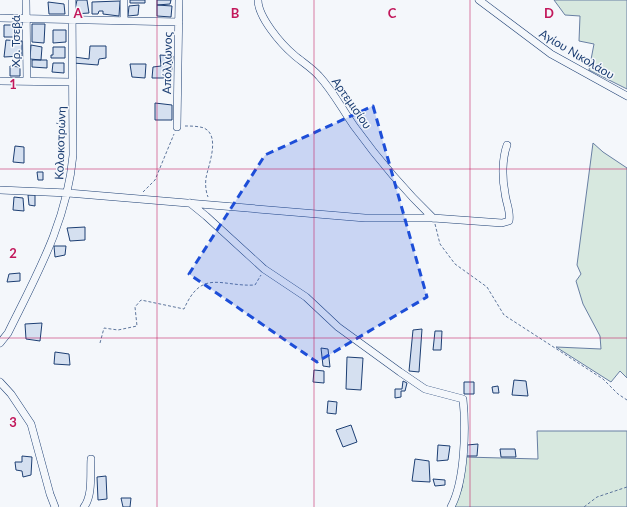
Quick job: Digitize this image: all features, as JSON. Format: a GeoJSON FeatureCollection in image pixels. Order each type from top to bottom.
{"type":"FeatureCollection","features":[{"type":"Feature","properties":{"kind":"street","name":"Χρ. Τσεβά"},"geometry":{"type":"LineString","coordinates":[[26,0],[27,81]]}},
{"type":"Feature","properties":{"kind":"street","name":"Κολοκοτρώνη"},"geometry":{"type":"LineString","coordinates":[[0,343],[8,333],[45,261],[68,193],[73,155],[72,0]]}},
{"type":"Feature","properties":{"kind":"street"},"geometry":{"type":"LineString","coordinates":[[124,0],[124,20]]}},
{"type":"Feature","properties":{"kind":"street","name":"Απόλλωνος"},"geometry":{"type":"LineString","coordinates":[[177,127],[179,0]]}},
{"type":"Feature","properties":{"kind":"street","name":"Αρτεμισίου"},"geometry":{"type":"LineString","coordinates":[[258,0],[258,5],[266,21],[277,36],[293,54],[319,75],[388,168],[411,196],[433,218]]}},
{"type":"Feature","properties":{"kind":"street","name":"Αγίου Νικολάου"},"geometry":{"type":"LineString","coordinates":[[479,0],[551,54],[627,96]]}},
{"type":"Feature","properties":{"kind":"street"},"geometry":{"type":"LineString","coordinates":[[0,18],[179,22]]}},
{"type":"Feature","properties":{"kind":"street"},"geometry":{"type":"LineString","coordinates":[[0,81],[72,82]]}},
{"type":"Feature","properties":{"kind":"street"},"geometry":{"type":"LineString","coordinates":[[0,190],[68,193],[365,218],[433,218],[502,223],[509,222],[510,216],[505,194],[503,174],[504,152],[507,145]]}},
{"type":"Feature","properties":{"kind":"street"},"geometry":{"type":"LineString","coordinates":[[190,203],[264,269],[306,297],[338,327],[425,389],[463,399],[465,434],[458,486],[452,507]]}},
{"type":"Feature","properties":{"kind":"street"},"geometry":{"type":"LineString","coordinates":[[0,382],[12,394],[31,424],[50,494],[56,507]]}},
{"type":"Feature","properties":{"kind":"street"},"geometry":{"type":"LineString","coordinates":[[84,507],[87,502],[89,492],[91,460]]}},
{"type":"Feature","properties":{"kind":"path"},"geometry":{"type":"LineString","coordinates":[[142,193],[155,180],[177,127],[183,125],[202,127],[208,131],[212,146],[212,156],[206,184],[211,206]]}},
{"type":"Feature","properties":{"kind":"path"},"geometry":{"type":"LineString","coordinates":[[433,218],[438,239],[444,249],[455,264],[488,287],[504,315],[603,379],[618,394],[627,400]]}},
{"type":"Feature","properties":{"kind":"path"},"geometry":{"type":"LineString","coordinates":[[100,343],[104,328],[118,330],[137,326],[135,307],[141,300],[184,309],[189,298],[197,287],[210,282],[244,286],[255,285],[264,269]]}},
{"type":"Feature","properties":{"kind":"path"},"geometry":{"type":"LineString","coordinates":[[584,507],[597,497],[627,487]]}},
{"type":"Feature","properties":{"kind":"highlighted area"},"geometry":{"type":"Polygon","coordinates":[[[373,106],[427,297],[317,362],[189,274],[265,155],[373,106]]]}},
{"type":"Feature","properties":{"kind":"shaded area"},"geometry":{"type":"Polygon","coordinates":[[[554,0],[627,0],[627,89],[589,70],[594,44],[579,41],[580,16],[565,15],[554,0]]]}},
{"type":"Feature","properties":{"kind":"shaded area"},"geometry":{"type":"Polygon","coordinates":[[[593,143],[603,152],[627,168],[627,378],[620,371],[611,382],[556,347],[601,349],[600,336],[583,304],[576,281],[581,274],[577,265],[593,143]]]}},
{"type":"Feature","properties":{"kind":"shaded area"},"geometry":{"type":"Polygon","coordinates":[[[537,431],[627,431],[627,507],[453,507],[462,488],[465,457],[538,459],[537,431]]]}},
{"type":"Feature","properties":{"kind":"building"},"geometry":{"type":"Polygon","coordinates":[[[77,0],[87,0],[89,13],[74,14],[77,0]]]}},
{"type":"Feature","properties":{"kind":"building"},"geometry":{"type":"Polygon","coordinates":[[[130,0],[145,0],[145,3],[130,3],[130,0]]]}},
{"type":"Feature","properties":{"kind":"building"},"geometry":{"type":"Polygon","coordinates":[[[157,0],[171,0],[170,4],[157,5],[157,0]]]}},
{"type":"Feature","properties":{"kind":"building"},"geometry":{"type":"Polygon","coordinates":[[[120,1],[119,16],[103,14],[103,11],[99,11],[98,14],[92,14],[92,2],[120,1]]]}},
{"type":"Feature","properties":{"kind":"building"},"geometry":{"type":"Polygon","coordinates":[[[48,2],[64,4],[65,14],[49,14],[48,2]]]}},
{"type":"Feature","properties":{"kind":"building"},"geometry":{"type":"Polygon","coordinates":[[[139,5],[138,15],[128,16],[129,6],[139,5]]]}},
{"type":"Feature","properties":{"kind":"building"},"geometry":{"type":"Polygon","coordinates":[[[157,5],[172,6],[171,17],[157,16],[157,5]]]}},
{"type":"Feature","properties":{"kind":"building"},"geometry":{"type":"Polygon","coordinates":[[[32,24],[45,24],[44,43],[32,42],[32,24]]]}},
{"type":"Feature","properties":{"kind":"building"},"geometry":{"type":"Polygon","coordinates":[[[4,25],[19,25],[19,37],[4,37],[4,25]]]}},
{"type":"Feature","properties":{"kind":"building"},"geometry":{"type":"Polygon","coordinates":[[[53,30],[66,30],[66,42],[53,43],[53,30]]]}},
{"type":"Feature","properties":{"kind":"building"},"geometry":{"type":"Polygon","coordinates":[[[6,40],[22,41],[22,56],[4,57],[6,40]]]}},
{"type":"Feature","properties":{"kind":"building"},"geometry":{"type":"Polygon","coordinates":[[[31,45],[42,47],[41,60],[30,59],[31,45]]]}},
{"type":"Feature","properties":{"kind":"building"},"geometry":{"type":"Polygon","coordinates":[[[90,46],[106,46],[106,58],[99,59],[98,65],[73,63],[74,57],[89,59],[90,46]]]}},
{"type":"Feature","properties":{"kind":"building"},"geometry":{"type":"Polygon","coordinates":[[[53,47],[65,47],[65,58],[51,58],[51,55],[53,55],[53,47]]]}},
{"type":"Feature","properties":{"kind":"building"},"geometry":{"type":"Polygon","coordinates":[[[160,55],[173,56],[171,78],[152,78],[153,67],[161,66],[160,55]]]}},
{"type":"Feature","properties":{"kind":"building"},"geometry":{"type":"Polygon","coordinates":[[[32,60],[47,60],[47,68],[32,67],[32,60]]]}},
{"type":"Feature","properties":{"kind":"building"},"geometry":{"type":"Polygon","coordinates":[[[53,63],[64,63],[64,73],[52,72],[53,63]]]}},
{"type":"Feature","properties":{"kind":"building"},"geometry":{"type":"Polygon","coordinates":[[[130,64],[146,64],[145,78],[132,77],[130,64]]]}},
{"type":"Feature","properties":{"kind":"building"},"geometry":{"type":"Polygon","coordinates":[[[10,66],[20,67],[20,76],[10,76],[10,66]]]}},
{"type":"Feature","properties":{"kind":"building"},"geometry":{"type":"Polygon","coordinates":[[[155,103],[172,105],[172,120],[155,120],[155,103]]]}},
{"type":"Feature","properties":{"kind":"building"},"geometry":{"type":"Polygon","coordinates":[[[15,146],[24,147],[24,163],[13,162],[15,146]]]}},
{"type":"Feature","properties":{"kind":"building"},"geometry":{"type":"Polygon","coordinates":[[[37,172],[43,172],[43,180],[38,180],[37,172]]]}},
{"type":"Feature","properties":{"kind":"building"},"geometry":{"type":"Polygon","coordinates":[[[28,195],[35,195],[35,206],[29,205],[28,195]]]}},
{"type":"Feature","properties":{"kind":"building"},"geometry":{"type":"Polygon","coordinates":[[[14,197],[23,198],[24,211],[13,210],[14,197]]]}},
{"type":"Feature","properties":{"kind":"building"},"geometry":{"type":"Polygon","coordinates":[[[85,227],[85,240],[70,241],[67,228],[85,227]]]}},
{"type":"Feature","properties":{"kind":"building"},"geometry":{"type":"Polygon","coordinates":[[[54,246],[66,246],[65,255],[55,257],[54,246]]]}},
{"type":"Feature","properties":{"kind":"building"},"geometry":{"type":"Polygon","coordinates":[[[20,273],[20,281],[7,282],[9,274],[20,273]]]}},
{"type":"Feature","properties":{"kind":"building"},"geometry":{"type":"Polygon","coordinates":[[[42,323],[40,341],[26,339],[25,324],[42,323]]]}},
{"type":"Feature","properties":{"kind":"building"},"geometry":{"type":"Polygon","coordinates":[[[422,329],[419,372],[409,371],[413,330],[422,329]]]}},
{"type":"Feature","properties":{"kind":"building"},"geometry":{"type":"Polygon","coordinates":[[[435,331],[442,331],[441,350],[433,350],[435,331]]]}},
{"type":"Feature","properties":{"kind":"building"},"geometry":{"type":"Polygon","coordinates":[[[321,348],[328,349],[330,367],[323,366],[321,348]]]}},
{"type":"Feature","properties":{"kind":"building"},"geometry":{"type":"Polygon","coordinates":[[[55,352],[69,354],[70,365],[54,364],[55,352]]]}},
{"type":"Feature","properties":{"kind":"building"},"geometry":{"type":"Polygon","coordinates":[[[347,357],[363,358],[361,390],[346,389],[347,357]]]}},
{"type":"Feature","properties":{"kind":"building"},"geometry":{"type":"Polygon","coordinates":[[[314,370],[324,371],[324,383],[313,382],[314,370]]]}},
{"type":"Feature","properties":{"kind":"building"},"geometry":{"type":"Polygon","coordinates":[[[514,380],[526,381],[528,396],[512,395],[514,380]]]}},
{"type":"Feature","properties":{"kind":"building"},"geometry":{"type":"Polygon","coordinates":[[[403,381],[407,383],[405,391],[401,391],[401,397],[395,398],[395,389],[402,389],[403,381]]]}},
{"type":"Feature","properties":{"kind":"building"},"geometry":{"type":"Polygon","coordinates":[[[464,382],[474,382],[474,394],[464,394],[464,382]]]}},
{"type":"Feature","properties":{"kind":"building"},"geometry":{"type":"Polygon","coordinates":[[[498,386],[499,393],[493,393],[492,387],[498,386]]]}},
{"type":"Feature","properties":{"kind":"building"},"geometry":{"type":"Polygon","coordinates":[[[328,401],[337,402],[336,414],[327,413],[328,401]]]}},
{"type":"Feature","properties":{"kind":"building"},"geometry":{"type":"Polygon","coordinates":[[[351,425],[357,442],[343,447],[336,430],[351,425]]]}},
{"type":"Feature","properties":{"kind":"building"},"geometry":{"type":"Polygon","coordinates":[[[478,444],[477,456],[465,456],[467,445],[478,444]]]}},
{"type":"Feature","properties":{"kind":"building"},"geometry":{"type":"Polygon","coordinates":[[[438,445],[450,446],[448,460],[437,461],[438,445]]]}},
{"type":"Feature","properties":{"kind":"building"},"geometry":{"type":"Polygon","coordinates":[[[500,449],[515,449],[516,457],[501,457],[500,449]]]}},
{"type":"Feature","properties":{"kind":"building"},"geometry":{"type":"Polygon","coordinates":[[[22,456],[32,457],[31,475],[23,477],[22,471],[16,470],[15,462],[22,462],[22,456]]]}},
{"type":"Feature","properties":{"kind":"building"},"geometry":{"type":"Polygon","coordinates":[[[415,459],[429,461],[430,482],[412,481],[415,459]]]}},
{"type":"Feature","properties":{"kind":"building"},"geometry":{"type":"Polygon","coordinates":[[[106,476],[107,499],[98,500],[97,477],[106,476]]]}},
{"type":"Feature","properties":{"kind":"building"},"geometry":{"type":"Polygon","coordinates":[[[433,479],[445,480],[445,485],[435,486],[433,479]]]}},
{"type":"Feature","properties":{"kind":"building"},"geometry":{"type":"Polygon","coordinates":[[[121,498],[131,498],[130,507],[123,507],[121,498]]]}}]}
